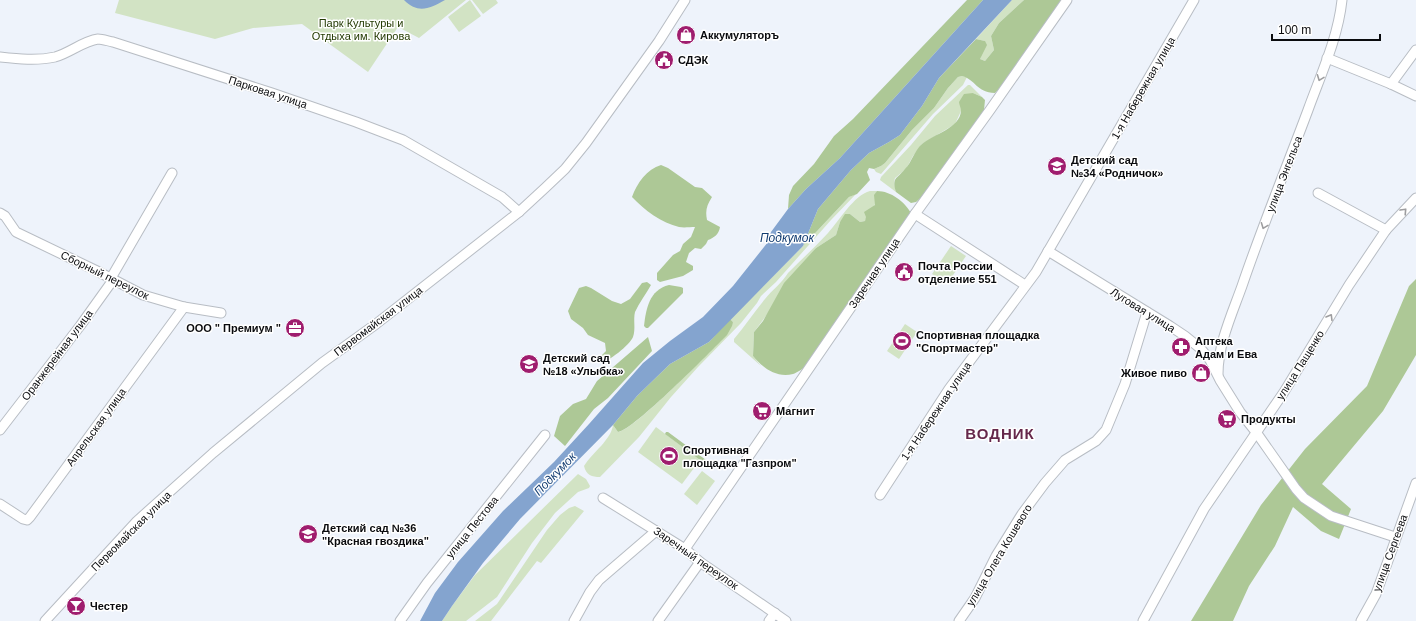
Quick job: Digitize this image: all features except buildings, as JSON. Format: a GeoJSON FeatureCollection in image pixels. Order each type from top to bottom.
{"type":"FeatureCollection","features":[{"type":"Feature","properties":{"kind":"street","name":"Первомайская улица"},"geometry":{"type":"LineString","coordinates":[[45,621],[137,521],[213,453],[322,363],[376,324],[519,212],[565,169],[586,143],[659,41],[685,0]]}},
{"type":"Feature","properties":{"kind":"street","name":"Заречная улица"},"geometry":{"type":"LineString","coordinates":[[685,549],[915,214],[1067,0]]}},
{"type":"Feature","properties":{"kind":"street","name":"1-я Набережная улица"},"geometry":{"type":"LineString","coordinates":[[880,495],[949,389],[1036,272],[1194,0]]}},
{"type":"Feature","properties":{"kind":"street","name":"улица Энгельса"},"geometry":{"type":"LineString","coordinates":[[1218,377],[1218,364],[1222,346],[1250,262],[1327,58],[1341,10],[1342,0]]}},
{"type":"Feature","properties":{"kind":"street","name":"Парковая улица"},"geometry":{"type":"LineString","coordinates":[[0,57],[21,59],[56,57],[87,42],[98,39],[113,42],[272,93],[403,140],[502,197],[519,212]]}},
{"type":"Feature","properties":{"kind":"street"},"geometry":{"type":"LineString","coordinates":[[1391,84],[1416,50]]}},
{"type":"Feature","properties":{"kind":"street"},"geometry":{"type":"LineString","coordinates":[[1327,58],[1391,84],[1416,96]]}},
{"type":"Feature","properties":{"kind":"street","name":"Оранжерейная улица"},"geometry":{"type":"LineString","coordinates":[[0,430],[80,326],[112,279],[172,173]]}},
{"type":"Feature","properties":{"kind":"street"},"geometry":{"type":"LineString","coordinates":[[1318,193],[1386,230]]}},
{"type":"Feature","properties":{"kind":"street","name":"улица Пащенко"},"geometry":{"type":"LineString","coordinates":[[1143,621],[1204,509],[1284,392],[1349,285],[1386,230],[1416,198]]}},
{"type":"Feature","properties":{"kind":"street","name":"Сборный переулок"},"geometry":{"type":"LineString","coordinates":[[0,213],[5,216],[16,232],[142,295],[184,307],[222,313]]}},
{"type":"Feature","properties":{"kind":"street"},"geometry":{"type":"LineString","coordinates":[[915,214],[1025,286]]}},
{"type":"Feature","properties":{"kind":"street","name":"Луговая улица"},"geometry":{"type":"LineString","coordinates":[[1048,251],[1185,336],[1207,356],[1240,412],[1304,498],[1331,516],[1395,537]]}},
{"type":"Feature","properties":{"kind":"street","name":"Апрельская улица"},"geometry":{"type":"LineString","coordinates":[[0,504],[23,519],[27,520],[30,518],[184,307]]}},
{"type":"Feature","properties":{"kind":"street","name":"улица Олега Кошевого"},"geometry":{"type":"LineString","coordinates":[[959,621],[975,598],[996,556],[1022,514],[1045,483],[1065,460],[1096,442],[1106,430],[1124,384],[1147,312]]}},
{"type":"Feature","properties":{"kind":"street"},"geometry":{"type":"LineString","coordinates":[[1207,356],[1217,354],[1222,346]]}},
{"type":"Feature","properties":{"kind":"street","name":"улица Пестова"},"geometry":{"type":"LineString","coordinates":[[400,621],[427,584],[545,435]]}},
{"type":"Feature","properties":{"kind":"street","name":"улица Сергеева"},"geometry":{"type":"LineString","coordinates":[[1361,621],[1376,594],[1395,537],[1416,483]]}},
{"type":"Feature","properties":{"kind":"street","name":"Заречный переулок"},"geometry":{"type":"LineString","coordinates":[[603,498],[685,549],[700,562],[786,621]]}},
{"type":"Feature","properties":{"kind":"street"},"geometry":{"type":"LineString","coordinates":[[574,621],[590,592],[599,580],[656,531]]}},
{"type":"Feature","properties":{"kind":"street"},"geometry":{"type":"LineString","coordinates":[[658,621],[700,562]]}},
{"type":"Feature","properties":{"kind":"street"},"geometry":{"type":"LineString","coordinates":[[769,621],[775,613]]}},
{"type":"Feature","properties":{"kind":"green space","name":"Парк Культуры и Отдыха им. Кирова"},"geometry":{"type":"Polygon","coordinates":[[[119,0],[466,0],[419,38],[398,27],[368,72],[302,24],[253,28],[215,39],[115,13],[119,0]]]}},
{"type":"Feature","properties":{"kind":"green space"},"geometry":{"type":"Polygon","coordinates":[[[470,0],[481,16],[459,32],[448,17],[470,0]]]}},
{"type":"Feature","properties":{"kind":"green space"},"geometry":{"type":"Polygon","coordinates":[[[472,0],[496,0],[498,3],[483,14],[472,0]]]}},
{"type":"Feature","properties":{"kind":"green space"},"geometry":{"type":"Polygon","coordinates":[[[967,0],[983,0],[840,158],[806,189],[788,209],[789,195],[793,186],[814,164],[834,136],[853,119],[967,0]]]}},
{"type":"Feature","properties":{"kind":"green space"},"geometry":{"type":"Polygon","coordinates":[[[1012,0],[1024,0],[999,23],[991,36],[994,50],[985,61],[980,59],[985,41],[976,39],[1012,0]]]}},
{"type":"Feature","properties":{"kind":"green space"},"geometry":{"type":"Polygon","coordinates":[[[1024,0],[1065,0],[1016,70],[995,93],[980,88],[967,78],[962,76],[958,77],[934,108],[912,130],[885,163],[874,169],[869,168],[867,172],[870,180],[857,194],[849,197],[803,246],[818,209],[851,170],[869,153],[900,135],[922,106],[939,78],[976,39],[985,41],[987,45],[980,59],[985,61],[994,50],[991,36],[999,23],[1024,0]]]}},
{"type":"Feature","properties":{"kind":"green space"},"geometry":{"type":"Polygon","coordinates":[[[958,77],[967,77],[963,85],[933,114],[881,174],[876,172],[874,169],[885,163],[912,130],[934,108],[948,88],[958,77]]]}},
{"type":"Feature","properties":{"kind":"green space"},"geometry":{"type":"Polygon","coordinates":[[[968,85],[970,85],[982,97],[973,93],[961,111],[955,124],[922,144],[906,169],[895,178],[894,182],[896,192],[880,180],[935,116],[968,85]]]}},
{"type":"Feature","properties":{"kind":"green space"},"geometry":{"type":"Polygon","coordinates":[[[973,93],[985,100],[984,110],[923,196],[916,202],[911,203],[896,192],[894,184],[896,179],[922,144],[946,130],[956,122],[960,117],[961,111],[959,102],[964,94],[973,93]]]}},
{"type":"Feature","properties":{"kind":"green space"},"geometry":{"type":"Polygon","coordinates":[[[661,165],[668,168],[695,187],[702,188],[712,197],[707,208],[707,220],[720,227],[719,232],[708,240],[701,249],[695,248],[689,253],[686,262],[693,266],[693,270],[683,276],[660,282],[657,280],[657,273],[673,255],[680,251],[683,244],[691,237],[695,227],[679,227],[666,222],[642,207],[632,197],[643,177],[651,170],[661,165]]]}},
{"type":"Feature","properties":{"kind":"green space"},"geometry":{"type":"Polygon","coordinates":[[[877,191],[875,196],[875,204],[865,221],[860,222],[850,214],[840,222],[836,235],[816,248],[754,332],[753,356],[761,366],[734,342],[734,339],[761,304],[788,273],[828,233],[858,198],[864,193],[877,191]]]}},
{"type":"Feature","properties":{"kind":"green space"},"geometry":{"type":"Polygon","coordinates":[[[877,191],[882,191],[897,198],[911,213],[807,366],[795,373],[787,375],[781,375],[770,371],[753,356],[754,332],[763,321],[784,283],[816,248],[836,235],[840,222],[845,214],[850,214],[860,222],[865,221],[866,217],[864,212],[875,205],[874,195],[877,191]]]}},
{"type":"Feature","properties":{"kind":"green space"},"geometry":{"type":"Polygon","coordinates":[[[856,194],[776,282],[761,296],[741,323],[671,397],[639,437],[600,477],[594,477],[588,473],[584,466],[609,436],[613,425],[618,432],[625,429],[672,390],[733,322],[730,319],[803,246],[849,197],[856,194]]]}},
{"type":"Feature","properties":{"kind":"green space"},"geometry":{"type":"Polygon","coordinates":[[[951,246],[966,256],[947,284],[932,274],[951,246]]]}},
{"type":"Feature","properties":{"kind":"green space"},"geometry":{"type":"Polygon","coordinates":[[[1416,279],[1416,355],[1383,411],[1322,484],[1351,509],[1339,539],[1321,531],[1293,507],[1275,546],[1249,586],[1233,621],[1191,621],[1261,505],[1305,449],[1367,386],[1409,286],[1416,279]]]}},
{"type":"Feature","properties":{"kind":"green space"},"geometry":{"type":"Polygon","coordinates":[[[647,282],[651,285],[635,312],[633,337],[613,356],[600,363],[599,358],[606,351],[605,343],[588,335],[583,328],[571,319],[568,311],[579,288],[586,286],[612,301],[621,304],[630,299],[642,283],[647,282]]]}},
{"type":"Feature","properties":{"kind":"green space"},"geometry":{"type":"Polygon","coordinates":[[[669,285],[683,288],[683,293],[648,328],[646,328],[644,326],[650,301],[657,291],[669,285]]]}},
{"type":"Feature","properties":{"kind":"green space"},"geometry":{"type":"Polygon","coordinates":[[[730,319],[733,322],[727,335],[655,405],[627,428],[618,432],[613,425],[637,396],[670,364],[709,342],[730,319]]]}},
{"type":"Feature","properties":{"kind":"green space","name":"Спортивная площадка \"Спортмастер\""},"geometry":{"type":"Polygon","coordinates":[[[905,324],[917,332],[899,359],[887,351],[905,324]]]}},
{"type":"Feature","properties":{"kind":"green space"},"geometry":{"type":"Polygon","coordinates":[[[648,337],[652,351],[608,398],[594,409],[565,446],[554,436],[560,416],[573,404],[586,399],[597,381],[648,337]]]}},
{"type":"Feature","properties":{"kind":"green space","name":"Спортивная площадка \"Газпром\""},"geometry":{"type":"Polygon","coordinates":[[[656,427],[700,460],[682,484],[638,452],[656,427]]]}},
{"type":"Feature","properties":{"kind":"green space"},"geometry":{"type":"Polygon","coordinates":[[[666,432],[710,463],[711,466],[708,467],[698,462],[700,460],[665,434],[666,432]]]}},
{"type":"Feature","properties":{"kind":"green space"},"geometry":{"type":"Polygon","coordinates":[[[702,471],[715,481],[697,505],[684,494],[702,471]]]}},
{"type":"Feature","properties":{"kind":"green space"},"geometry":{"type":"Polygon","coordinates":[[[578,474],[586,479],[590,486],[589,488],[578,492],[555,513],[532,543],[497,597],[466,621],[442,621],[475,575],[578,474]]]}},
{"type":"Feature","properties":{"kind":"green space"},"geometry":{"type":"Polygon","coordinates":[[[575,506],[584,511],[541,563],[537,561],[491,621],[475,621],[497,604],[547,530],[560,515],[569,508],[575,506]]]}},
{"type":"Feature","properties":{"kind":"water"},"geometry":{"type":"Polygon","coordinates":[[[404,0],[445,0],[429,8],[419,9],[404,0]]]}},
{"type":"Feature","properties":{"kind":"water","name":"Подкумок"},"geometry":{"type":"Polygon","coordinates":[[[983,0],[1012,0],[939,78],[922,106],[900,135],[869,153],[851,170],[818,209],[803,246],[709,342],[670,364],[637,396],[613,425],[520,519],[483,563],[442,621],[420,621],[435,593],[458,562],[503,511],[554,462],[643,363],[703,317],[733,286],[768,242],[771,232],[788,209],[806,189],[840,158],[983,0]]]}},
{"type":"Feature","properties":{"kind":"place","name":"Аккумуляторъ"},"geometry":{"type":"Point","coordinates":[686,35]}},
{"type":"Feature","properties":{"kind":"place","name":"СДЭК"},"geometry":{"type":"Point","coordinates":[664,60]}},
{"type":"Feature","properties":{"kind":"place","name":"Детский сад №34 «Родничок»"},"geometry":{"type":"Point","coordinates":[1057,166]}},
{"type":"Feature","properties":{"kind":"place","name":"Почта России отделение 551"},"geometry":{"type":"Point","coordinates":[904,272]}},
{"type":"Feature","properties":{"kind":"place","name":"ООО \" Премиум \""},"geometry":{"type":"Point","coordinates":[295,328]}},
{"type":"Feature","properties":{"kind":"place","name":"Спортивная площадка \"Спортмастер\""},"geometry":{"type":"Point","coordinates":[902,341]}},
{"type":"Feature","properties":{"kind":"place","name":"Аптека Адам и Ева"},"geometry":{"type":"Point","coordinates":[1181,347]}},
{"type":"Feature","properties":{"kind":"place","name":"Детский сад №18 «Улыбка»"},"geometry":{"type":"Point","coordinates":[529,364]}},
{"type":"Feature","properties":{"kind":"place","name":"Живое пиво"},"geometry":{"type":"Point","coordinates":[1201,373]}},
{"type":"Feature","properties":{"kind":"place","name":"Магнит"},"geometry":{"type":"Point","coordinates":[762,411]}},
{"type":"Feature","properties":{"kind":"place","name":"Продукты"},"geometry":{"type":"Point","coordinates":[1227,419]}},
{"type":"Feature","properties":{"kind":"place","name":"Спортивная площадка \"Газпром\""},"geometry":{"type":"Point","coordinates":[669,456]}},
{"type":"Feature","properties":{"kind":"place","name":"Детский сад №36 \"Красная гвоздика\""},"geometry":{"type":"Point","coordinates":[308,534]}},
{"type":"Feature","properties":{"kind":"place","name":"Честер"},"geometry":{"type":"Point","coordinates":[76,606]}},
{"type":"Feature","properties":{"kind":"district","name":"ВОДНИК"},"geometry":{"type":"Point","coordinates":[1000,433]}}]}
